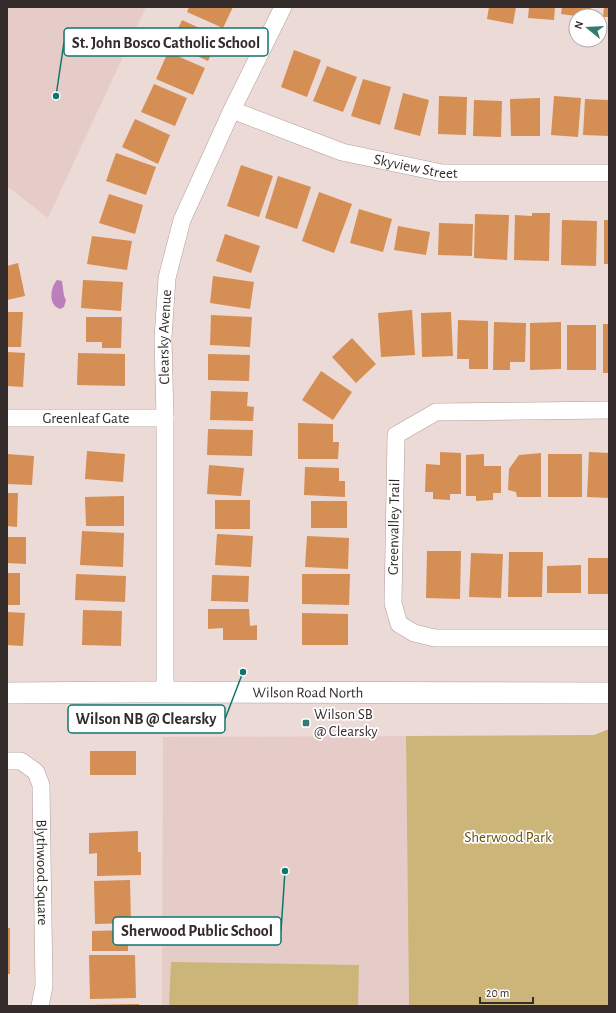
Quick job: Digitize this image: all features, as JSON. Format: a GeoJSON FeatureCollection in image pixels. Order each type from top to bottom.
{"type":"FeatureCollection","features":[{"type":"Feature","properties":{"kind":"street","name":"Clearsky Avenue"},"geometry":{"type":"LineString","coordinates":[[165,692],[165,418],[163,338],[167,278],[182,220],[232,110],[283,7]]}},
{"type":"Feature","properties":{"kind":"street","name":"Skyview Street"},"geometry":{"type":"LineString","coordinates":[[232,110],[342,152],[442,174],[609,173]]}},
{"type":"Feature","properties":{"kind":"street","name":"Greenvalley Trail"},"geometry":{"type":"LineString","coordinates":[[609,410],[436,412],[396,435],[393,603],[399,624],[414,633],[435,638],[609,638]]}},
{"type":"Feature","properties":{"kind":"street","name":"Greenleaf Gate"},"geometry":{"type":"LineString","coordinates":[[7,418],[165,418]]}},
{"type":"Feature","properties":{"kind":"street","name":"Wilson Road North"},"geometry":{"type":"LineString","coordinates":[[7,693],[609,693]]}},
{"type":"Feature","properties":{"kind":"street","name":"Blythwood Square"},"geometry":{"type":"LineString","coordinates":[[7,761],[21,761],[36,772],[42,785],[44,986],[40,1006]]}},
{"type":"Feature","properties":{"kind":"shaded area"},"geometry":{"type":"Polygon","coordinates":[[[7,7],[146,7],[48,218],[7,186],[7,7]]]}},
{"type":"Feature","properties":{"kind":"shaded area"},"geometry":{"type":"Polygon","coordinates":[[[57,280],[62,281],[66,300],[64,307],[60,309],[53,304],[51,296],[53,287],[57,280]]]}},
{"type":"Feature","properties":{"kind":"shaded area"},"geometry":{"type":"Polygon","coordinates":[[[406,736],[409,1006],[162,1006],[163,737],[406,736]]]}},
{"type":"Feature","properties":{"kind":"green space","name":"Sherwood Park"},"geometry":{"type":"Polygon","coordinates":[[[609,729],[609,1006],[409,1006],[406,736],[594,735],[609,729]]]}},
{"type":"Feature","properties":{"kind":"green space"},"geometry":{"type":"Polygon","coordinates":[[[171,962],[359,965],[358,1006],[169,1006],[171,962]]]}},
{"type":"Feature","properties":{"kind":"building"},"geometry":{"type":"Polygon","coordinates":[[[189,7],[233,7],[223,28],[187,12],[189,7]]]}},
{"type":"Feature","properties":{"kind":"building"},"geometry":{"type":"Polygon","coordinates":[[[489,7],[516,7],[513,24],[487,19],[489,7]]]}},
{"type":"Feature","properties":{"kind":"building"},"geometry":{"type":"Polygon","coordinates":[[[529,7],[555,7],[554,20],[528,18],[529,7]]]}},
{"type":"Feature","properties":{"kind":"building"},"geometry":{"type":"Polygon","coordinates":[[[562,7],[591,7],[568,8],[568,15],[561,14],[562,7]]]}},
{"type":"Feature","properties":{"kind":"building"},"geometry":{"type":"Polygon","coordinates":[[[609,7],[609,17],[608,8],[604,8],[609,7]]]}},
{"type":"Feature","properties":{"kind":"building"},"geometry":{"type":"Polygon","coordinates":[[[182,20],[219,37],[208,61],[171,44],[182,20]]]}},
{"type":"Feature","properties":{"kind":"building"},"geometry":{"type":"Polygon","coordinates":[[[294,50],[321,60],[307,97],[281,87],[294,50]]]}},
{"type":"Feature","properties":{"kind":"building"},"geometry":{"type":"Polygon","coordinates":[[[168,52],[205,68],[193,95],[156,79],[168,52]]]}},
{"type":"Feature","properties":{"kind":"building"},"geometry":{"type":"Polygon","coordinates":[[[327,66],[357,77],[343,112],[313,101],[327,66]]]}},
{"type":"Feature","properties":{"kind":"building"},"geometry":{"type":"Polygon","coordinates":[[[363,79],[391,87],[380,125],[351,116],[363,79]]]}},
{"type":"Feature","properties":{"kind":"building"},"geometry":{"type":"Polygon","coordinates":[[[154,84],[187,98],[175,126],[141,112],[154,84]]]}},
{"type":"Feature","properties":{"kind":"building"},"geometry":{"type":"Polygon","coordinates":[[[403,93],[429,100],[420,136],[394,129],[403,93]]]}},
{"type":"Feature","properties":{"kind":"building"},"geometry":{"type":"Polygon","coordinates":[[[439,96],[467,97],[466,135],[438,134],[439,96]]]}},
{"type":"Feature","properties":{"kind":"building"},"geometry":{"type":"Polygon","coordinates":[[[554,96],[581,98],[578,137],[551,135],[554,96]]]}},
{"type":"Feature","properties":{"kind":"building"},"geometry":{"type":"Polygon","coordinates":[[[540,98],[540,136],[511,136],[510,99],[540,98]]]}},
{"type":"Feature","properties":{"kind":"building"},"geometry":{"type":"Polygon","coordinates":[[[585,99],[609,100],[609,136],[583,135],[585,99]]]}},
{"type":"Feature","properties":{"kind":"building"},"geometry":{"type":"Polygon","coordinates":[[[474,100],[502,101],[501,137],[473,136],[474,100]]]}},
{"type":"Feature","properties":{"kind":"building"},"geometry":{"type":"Polygon","coordinates":[[[135,119],[170,135],[158,164],[122,147],[135,119]]]}},
{"type":"Feature","properties":{"kind":"building"},"geometry":{"type":"Polygon","coordinates":[[[116,153],[156,167],[146,195],[106,181],[116,153]]]}},
{"type":"Feature","properties":{"kind":"building"},"geometry":{"type":"Polygon","coordinates":[[[241,165],[273,176],[259,217],[227,206],[241,165]]]}},
{"type":"Feature","properties":{"kind":"building"},"geometry":{"type":"Polygon","coordinates":[[[278,176],[311,187],[297,229],[265,218],[278,176]]]}},
{"type":"Feature","properties":{"kind":"building"},"geometry":{"type":"Polygon","coordinates":[[[319,192],[352,204],[334,253],[302,241],[319,192]]]}},
{"type":"Feature","properties":{"kind":"building"},"geometry":{"type":"Polygon","coordinates":[[[109,194],[143,205],[135,234],[99,223],[109,194]]]}},
{"type":"Feature","properties":{"kind":"building"},"geometry":{"type":"Polygon","coordinates":[[[359,209],[392,219],[383,252],[350,243],[359,209]]]}},
{"type":"Feature","properties":{"kind":"building"},"geometry":{"type":"Polygon","coordinates":[[[532,213],[550,213],[549,261],[514,260],[515,215],[532,216],[532,213]]]}},
{"type":"Feature","properties":{"kind":"building"},"geometry":{"type":"Polygon","coordinates":[[[475,214],[509,215],[507,260],[474,258],[475,214]]]}},
{"type":"Feature","properties":{"kind":"building"},"geometry":{"type":"Polygon","coordinates":[[[562,220],[597,221],[596,266],[561,265],[562,220]]]}},
{"type":"Feature","properties":{"kind":"building"},"geometry":{"type":"Polygon","coordinates":[[[604,220],[609,220],[609,264],[604,264],[604,220]]]}},
{"type":"Feature","properties":{"kind":"building"},"geometry":{"type":"Polygon","coordinates":[[[439,223],[473,224],[472,256],[438,255],[439,223]]]}},
{"type":"Feature","properties":{"kind":"building"},"geometry":{"type":"Polygon","coordinates":[[[398,226],[430,232],[426,255],[394,250],[398,226]]]}},
{"type":"Feature","properties":{"kind":"building"},"geometry":{"type":"Polygon","coordinates":[[[225,234],[260,246],[251,273],[216,261],[225,234]]]}},
{"type":"Feature","properties":{"kind":"building"},"geometry":{"type":"Polygon","coordinates":[[[92,236],[132,241],[127,270],[87,264],[92,236]]]}},
{"type":"Feature","properties":{"kind":"building"},"geometry":{"type":"Polygon","coordinates":[[[18,263],[25,296],[7,300],[7,266],[18,263]]]}},
{"type":"Feature","properties":{"kind":"building"},"geometry":{"type":"Polygon","coordinates":[[[213,276],[254,282],[250,309],[210,303],[213,276]]]}},
{"type":"Feature","properties":{"kind":"building"},"geometry":{"type":"Polygon","coordinates":[[[83,280],[123,282],[121,311],[81,308],[83,280]]]}},
{"type":"Feature","properties":{"kind":"building"},"geometry":{"type":"Polygon","coordinates":[[[412,310],[415,355],[381,357],[378,313],[412,310]]]}},
{"type":"Feature","properties":{"kind":"building"},"geometry":{"type":"Polygon","coordinates":[[[7,312],[23,312],[21,347],[7,347],[7,312]]]}},
{"type":"Feature","properties":{"kind":"building"},"geometry":{"type":"Polygon","coordinates":[[[451,312],[453,356],[422,357],[421,313],[451,312]]]}},
{"type":"Feature","properties":{"kind":"building"},"geometry":{"type":"Polygon","coordinates":[[[211,315],[252,317],[250,347],[210,345],[211,315]]]}},
{"type":"Feature","properties":{"kind":"building"},"geometry":{"type":"Polygon","coordinates":[[[86,317],[122,317],[121,348],[102,348],[102,342],[86,342],[86,317]]]}},
{"type":"Feature","properties":{"kind":"building"},"geometry":{"type":"Polygon","coordinates":[[[458,320],[488,321],[488,369],[469,369],[469,359],[457,359],[458,320]]]}},
{"type":"Feature","properties":{"kind":"building"},"geometry":{"type":"Polygon","coordinates":[[[494,322],[526,323],[525,362],[510,362],[510,370],[493,370],[494,322]]]}},
{"type":"Feature","properties":{"kind":"building"},"geometry":{"type":"Polygon","coordinates":[[[561,322],[561,369],[530,370],[530,323],[561,322]]]}},
{"type":"Feature","properties":{"kind":"building"},"geometry":{"type":"Polygon","coordinates":[[[603,324],[609,324],[609,373],[603,373],[603,324]]]}},
{"type":"Feature","properties":{"kind":"building"},"geometry":{"type":"Polygon","coordinates":[[[567,325],[596,325],[596,370],[567,370],[567,325]]]}},
{"type":"Feature","properties":{"kind":"building"},"geometry":{"type":"Polygon","coordinates":[[[352,338],[376,364],[356,383],[332,357],[352,338]]]}},
{"type":"Feature","properties":{"kind":"building"},"geometry":{"type":"Polygon","coordinates":[[[7,352],[25,353],[23,387],[7,386],[7,352]]]}},
{"type":"Feature","properties":{"kind":"building"},"geometry":{"type":"Polygon","coordinates":[[[78,353],[125,354],[125,386],[77,385],[78,353]]]}},
{"type":"Feature","properties":{"kind":"building"},"geometry":{"type":"Polygon","coordinates":[[[208,354],[250,355],[249,381],[208,380],[208,354]]]}},
{"type":"Feature","properties":{"kind":"building"},"geometry":{"type":"Polygon","coordinates":[[[321,371],[352,392],[333,420],[302,400],[321,371]]]}},
{"type":"Feature","properties":{"kind":"building"},"geometry":{"type":"Polygon","coordinates":[[[211,391],[248,392],[247,406],[254,407],[253,421],[210,420],[211,391]]]}},
{"type":"Feature","properties":{"kind":"building"},"geometry":{"type":"Polygon","coordinates":[[[298,423],[333,424],[333,442],[339,442],[338,459],[298,459],[298,423]]]}},
{"type":"Feature","properties":{"kind":"building"},"geometry":{"type":"Polygon","coordinates":[[[208,429],[253,430],[252,456],[207,455],[208,429]]]}},
{"type":"Feature","properties":{"kind":"building"},"geometry":{"type":"Polygon","coordinates":[[[87,451],[125,454],[123,482],[85,479],[87,451]]]}},
{"type":"Feature","properties":{"kind":"building"},"geometry":{"type":"Polygon","coordinates":[[[440,452],[461,453],[461,494],[450,494],[450,500],[433,499],[433,492],[425,492],[426,464],[440,465],[440,452]]]}},
{"type":"Feature","properties":{"kind":"building"},"geometry":{"type":"Polygon","coordinates":[[[589,452],[609,453],[609,498],[587,497],[589,452]]]}},
{"type":"Feature","properties":{"kind":"building"},"geometry":{"type":"Polygon","coordinates":[[[541,453],[541,497],[517,497],[516,492],[508,490],[509,469],[519,455],[541,453]]]}},
{"type":"Feature","properties":{"kind":"building"},"geometry":{"type":"Polygon","coordinates":[[[7,454],[34,456],[32,485],[7,484],[7,454]]]}},
{"type":"Feature","properties":{"kind":"building"},"geometry":{"type":"Polygon","coordinates":[[[484,454],[484,466],[501,466],[501,493],[493,493],[493,500],[476,501],[476,496],[466,496],[466,455],[484,454]]]}},
{"type":"Feature","properties":{"kind":"building"},"geometry":{"type":"Polygon","coordinates":[[[548,454],[582,454],[582,497],[548,497],[548,454]]]}},
{"type":"Feature","properties":{"kind":"building"},"geometry":{"type":"Polygon","coordinates":[[[209,465],[244,468],[241,496],[207,494],[209,465]]]}},
{"type":"Feature","properties":{"kind":"building"},"geometry":{"type":"Polygon","coordinates":[[[305,467],[339,468],[339,481],[345,481],[345,497],[304,495],[305,467]]]}},
{"type":"Feature","properties":{"kind":"building"},"geometry":{"type":"Polygon","coordinates":[[[7,493],[18,493],[17,527],[7,526],[7,493]]]}},
{"type":"Feature","properties":{"kind":"building"},"geometry":{"type":"Polygon","coordinates":[[[124,496],[124,526],[86,526],[85,497],[124,496]]]}},
{"type":"Feature","properties":{"kind":"building"},"geometry":{"type":"Polygon","coordinates":[[[215,500],[250,500],[250,529],[215,529],[215,500]]]}},
{"type":"Feature","properties":{"kind":"building"},"geometry":{"type":"Polygon","coordinates":[[[311,501],[347,501],[347,528],[311,528],[311,501]]]}},
{"type":"Feature","properties":{"kind":"building"},"geometry":{"type":"Polygon","coordinates":[[[82,531],[124,533],[123,567],[80,565],[82,531]]]}},
{"type":"Feature","properties":{"kind":"building"},"geometry":{"type":"Polygon","coordinates":[[[217,534],[253,536],[251,567],[215,565],[217,534]]]}},
{"type":"Feature","properties":{"kind":"building"},"geometry":{"type":"Polygon","coordinates":[[[307,536],[349,538],[348,569],[305,567],[307,536]]]}},
{"type":"Feature","properties":{"kind":"building"},"geometry":{"type":"Polygon","coordinates":[[[7,537],[26,537],[26,564],[7,563],[7,537]]]}},
{"type":"Feature","properties":{"kind":"building"},"geometry":{"type":"Polygon","coordinates":[[[427,551],[461,551],[460,599],[426,598],[427,551]]]}},
{"type":"Feature","properties":{"kind":"building"},"geometry":{"type":"Polygon","coordinates":[[[509,552],[543,552],[542,597],[508,597],[509,552]]]}},
{"type":"Feature","properties":{"kind":"building"},"geometry":{"type":"Polygon","coordinates":[[[471,553],[503,554],[501,598],[469,597],[471,553]]]}},
{"type":"Feature","properties":{"kind":"building"},"geometry":{"type":"Polygon","coordinates":[[[588,558],[609,558],[609,594],[588,594],[588,558]]]}},
{"type":"Feature","properties":{"kind":"building"},"geometry":{"type":"Polygon","coordinates":[[[581,565],[581,593],[547,593],[547,566],[581,565]]]}},
{"type":"Feature","properties":{"kind":"building"},"geometry":{"type":"Polygon","coordinates":[[[7,573],[20,573],[20,605],[7,605],[7,573]]]}},
{"type":"Feature","properties":{"kind":"building"},"geometry":{"type":"Polygon","coordinates":[[[76,574],[126,576],[125,602],[75,600],[76,574]]]}},
{"type":"Feature","properties":{"kind":"building"},"geometry":{"type":"Polygon","coordinates":[[[302,574],[350,574],[349,605],[302,604],[302,574]]]}},
{"type":"Feature","properties":{"kind":"building"},"geometry":{"type":"Polygon","coordinates":[[[212,575],[249,576],[248,602],[211,601],[212,575]]]}},
{"type":"Feature","properties":{"kind":"building"},"geometry":{"type":"Polygon","coordinates":[[[208,609],[249,609],[250,626],[257,625],[257,640],[223,640],[223,628],[208,629],[208,609]]]}},
{"type":"Feature","properties":{"kind":"building"},"geometry":{"type":"Polygon","coordinates":[[[83,610],[122,611],[121,646],[82,645],[83,610]]]}},
{"type":"Feature","properties":{"kind":"building"},"geometry":{"type":"Polygon","coordinates":[[[7,612],[25,613],[23,646],[7,645],[7,612]]]}},
{"type":"Feature","properties":{"kind":"building"},"geometry":{"type":"Polygon","coordinates":[[[302,613],[348,614],[348,645],[302,645],[302,613]]]}},
{"type":"Feature","properties":{"kind":"building"},"geometry":{"type":"Polygon","coordinates":[[[90,751],[136,751],[136,775],[90,775],[90,751]]]}},
{"type":"Feature","properties":{"kind":"building"},"geometry":{"type":"Polygon","coordinates":[[[138,831],[138,852],[141,852],[141,875],[97,876],[97,853],[89,854],[89,833],[138,831]]]}},
{"type":"Feature","properties":{"kind":"building"},"geometry":{"type":"Polygon","coordinates":[[[130,880],[131,923],[95,924],[94,881],[130,880]]]}},
{"type":"Feature","properties":{"kind":"building"},"geometry":{"type":"Polygon","coordinates":[[[7,928],[10,928],[10,974],[7,974],[7,928]]]}},
{"type":"Feature","properties":{"kind":"building"},"geometry":{"type":"Polygon","coordinates":[[[128,930],[128,951],[92,951],[92,931],[128,930]]]}},
{"type":"Feature","properties":{"kind":"building"},"geometry":{"type":"Polygon","coordinates":[[[89,955],[135,955],[136,998],[90,999],[89,955]]]}},
{"type":"Feature","properties":{"kind":"building"},"geometry":{"type":"Polygon","coordinates":[[[139,1004],[139,1006],[89,1006],[89,1005],[139,1004]]]}},
{"type":"Feature","properties":{"kind":"place","name":"St. John Bosco Catholic School"},"geometry":{"type":"Point","coordinates":[56,96]}},
{"type":"Feature","properties":{"kind":"place","name":"Wilson NB @ Clearsky"},"geometry":{"type":"Point","coordinates":[243,672]}},
{"type":"Feature","properties":{"kind":"place","name":"Wilson SB @ Clearsky"},"geometry":{"type":"Point","coordinates":[306,723]}},
{"type":"Feature","properties":{"kind":"place","name":"Sherwood Public School"},"geometry":{"type":"Point","coordinates":[285,871]}}]}
